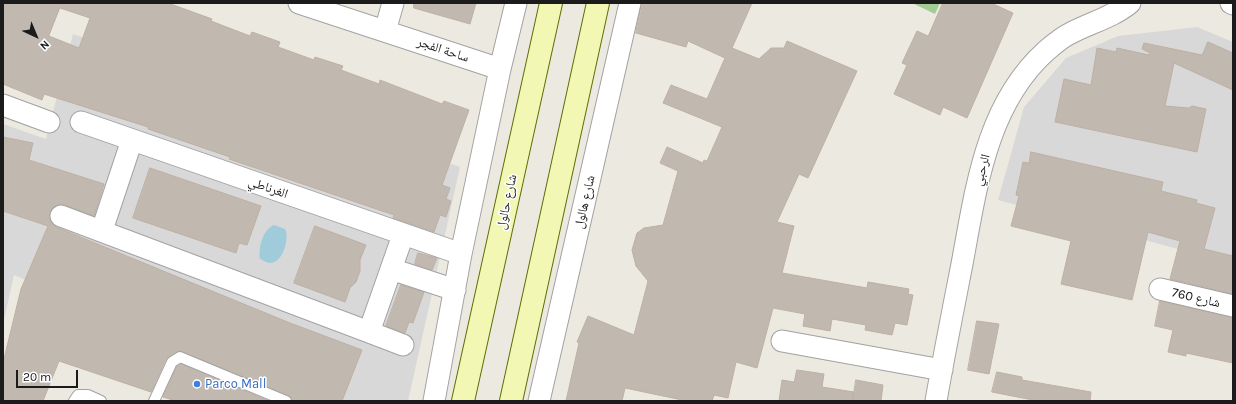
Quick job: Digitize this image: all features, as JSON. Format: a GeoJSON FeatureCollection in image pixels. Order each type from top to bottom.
{"type":"FeatureCollection","features":[{"type":"Feature","properties":{"kind":"main road","name":"شارع حالول"},"geometry":{"type":"LineString","coordinates":[[463,401],[551,3]]}},
{"type":"Feature","properties":{"kind":"main road"},"geometry":{"type":"LineString","coordinates":[[511,401],[598,3]]}},
{"type":"Feature","properties":{"kind":"street","name":"ساحة الفجر"},"geometry":{"type":"LineString","coordinates":[[299,3],[500,69]]}},
{"type":"Feature","properties":{"kind":"street"},"geometry":{"type":"LineString","coordinates":[[385,32],[393,3]]}},
{"type":"Feature","properties":{"kind":"street"},"geometry":{"type":"LineString","coordinates":[[434,401],[500,69],[516,3]]}},
{"type":"Feature","properties":{"kind":"street","name":"شارع هالول"},"geometry":{"type":"LineString","coordinates":[[540,401],[630,3]]}},
{"type":"Feature","properties":{"kind":"street","name":"الرحبي"},"geometry":{"type":"LineString","coordinates":[[936,401],[976,190],[994,127],[1003,107],[1027,70],[1046,51],[1069,34],[1111,15],[1130,3]]}},
{"type":"Feature","properties":{"kind":"street"},"geometry":{"type":"LineString","coordinates":[[3,105],[49,122]]}},
{"type":"Feature","properties":{"kind":"street","name":"الغرناطي"},"geometry":{"type":"LineString","coordinates":[[81,122],[403,235],[462,254]]}},
{"type":"Feature","properties":{"kind":"street"},"geometry":{"type":"LineString","coordinates":[[102,230],[132,140]]}},
{"type":"Feature","properties":{"kind":"street"},"geometry":{"type":"LineString","coordinates":[[61,216],[102,230],[403,346]]}},
{"type":"Feature","properties":{"kind":"street"},"geometry":{"type":"LineString","coordinates":[[369,332],[403,235]]}},
{"type":"Feature","properties":{"kind":"street"},"geometry":{"type":"LineString","coordinates":[[392,269],[455,290]]}},
{"type":"Feature","properties":{"kind":"street","name":"شارع 760"},"geometry":{"type":"LineString","coordinates":[[1160,289],[1233,306]]}},
{"type":"Feature","properties":{"kind":"street"},"geometry":{"type":"LineString","coordinates":[[782,341],[942,370]]}},
{"type":"Feature","properties":{"kind":"lane"},"geometry":{"type":"LineString","coordinates":[[154,401],[172,362],[180,357],[286,401]]}},
{"type":"Feature","properties":{"kind":"lane"},"geometry":{"type":"LineString","coordinates":[[74,401],[78,395],[88,395],[101,401]]}},
{"type":"Feature","properties":{"kind":"shaded area"},"geometry":{"type":"Polygon","coordinates":[[[1197,27],[1233,42],[1233,264],[998,200],[1024,107],[1066,58],[1118,36],[1197,27]]]}},
{"type":"Feature","properties":{"kind":"shaded area"},"geometry":{"type":"Polygon","coordinates":[[[73,34],[460,167],[408,401],[315,401],[14,275],[3,324],[3,124],[46,139],[73,34]]]}},
{"type":"Feature","properties":{"kind":"green space"},"geometry":{"type":"Polygon","coordinates":[[[912,3],[940,3],[935,14],[912,3]]]}},
{"type":"Feature","properties":{"kind":"water"},"geometry":{"type":"Polygon","coordinates":[[[274,225],[285,229],[287,238],[282,255],[274,262],[269,263],[260,259],[260,250],[264,235],[270,227],[274,225]]]}},
{"type":"Feature","properties":{"kind":"building"},"geometry":{"type":"Polygon","coordinates":[[[3,3],[168,3],[212,19],[211,21],[250,36],[252,32],[280,42],[278,47],[314,60],[315,57],[343,66],[341,70],[379,84],[380,80],[442,104],[444,101],[469,110],[442,185],[450,188],[446,199],[451,201],[446,217],[440,215],[434,232],[393,218],[394,215],[229,159],[230,157],[148,129],[148,127],[44,94],[42,100],[3,84],[3,3]],[[60,8],[49,36],[79,48],[90,18],[60,8]]]}},
{"type":"Feature","properties":{"kind":"building"},"geometry":{"type":"Polygon","coordinates":[[[414,3],[476,3],[470,24],[414,8],[414,3]]]}},
{"type":"Feature","properties":{"kind":"building"},"geometry":{"type":"Polygon","coordinates":[[[642,3],[752,3],[732,48],[759,59],[771,48],[784,48],[787,41],[857,71],[808,178],[799,174],[777,222],[794,226],[782,273],[867,288],[868,282],[909,289],[908,294],[913,295],[907,325],[895,323],[892,335],[865,330],[866,325],[832,319],[830,331],[803,326],[805,314],[773,308],[757,368],[736,362],[728,398],[714,395],[712,401],[687,401],[625,388],[622,401],[566,401],[579,343],[577,342],[588,316],[634,335],[648,281],[636,266],[632,250],[637,233],[644,228],[663,225],[678,171],[660,163],[667,147],[703,163],[704,160],[707,161],[722,127],[663,103],[671,85],[707,99],[725,58],[688,41],[686,47],[636,33],[642,3]]]}},
{"type":"Feature","properties":{"kind":"building"},"geometry":{"type":"Polygon","coordinates":[[[943,3],[991,3],[1013,13],[967,118],[943,107],[940,115],[894,94],[907,65],[902,63],[917,31],[928,36],[943,3]]]}},
{"type":"Feature","properties":{"kind":"building"},"geometry":{"type":"Polygon","coordinates":[[[1208,42],[1233,53],[1233,90],[1174,63],[1165,106],[1189,108],[1192,106],[1206,109],[1197,152],[1055,122],[1064,79],[1091,85],[1097,48],[1116,52],[1117,48],[1149,55],[1150,53],[1142,49],[1144,43],[1202,55],[1208,42]]]}},
{"type":"Feature","properties":{"kind":"building"},"geometry":{"type":"Polygon","coordinates":[[[3,137],[33,143],[29,160],[104,184],[94,216],[59,204],[53,207],[49,218],[52,224],[56,227],[290,323],[362,350],[342,401],[292,401],[288,395],[180,351],[166,359],[151,392],[59,361],[43,401],[3,401],[3,363],[21,289],[48,226],[3,211],[3,137]]]}},
{"type":"Feature","properties":{"kind":"building"},"geometry":{"type":"Polygon","coordinates":[[[1031,152],[1163,182],[1161,191],[1197,200],[1196,203],[1215,208],[1204,249],[1233,256],[1233,294],[1170,279],[1180,241],[1148,232],[1132,300],[1061,284],[1071,241],[1011,226],[1019,196],[1016,195],[1023,162],[1029,163],[1031,152]]]}},
{"type":"Feature","properties":{"kind":"building"},"geometry":{"type":"Polygon","coordinates":[[[150,168],[261,206],[247,245],[239,243],[236,253],[133,218],[150,168]]]}},
{"type":"Feature","properties":{"kind":"building"},"geometry":{"type":"Polygon","coordinates":[[[315,226],[366,245],[360,260],[360,271],[356,282],[350,288],[345,302],[294,283],[315,226]]]}},
{"type":"Feature","properties":{"kind":"building"},"geometry":{"type":"Polygon","coordinates":[[[418,253],[437,258],[432,270],[415,264],[418,253]]]}},
{"type":"Feature","properties":{"kind":"building"},"geometry":{"type":"Polygon","coordinates":[[[401,285],[424,292],[413,323],[409,322],[405,333],[386,326],[401,285]]]}},
{"type":"Feature","properties":{"kind":"building"},"geometry":{"type":"Polygon","coordinates":[[[1160,301],[1233,318],[1233,363],[1186,353],[1186,356],[1168,352],[1173,330],[1155,326],[1160,301]]]}},
{"type":"Feature","properties":{"kind":"building"},"geometry":{"type":"Polygon","coordinates":[[[977,321],[999,324],[989,374],[968,370],[977,321]]]}},
{"type":"Feature","properties":{"kind":"building","name":"Parco Mall"},"geometry":{"type":"Polygon","coordinates":[[[181,364],[269,401],[176,401],[163,397],[177,366],[181,364]]]}},
{"type":"Feature","properties":{"kind":"building"},"geometry":{"type":"Polygon","coordinates":[[[797,370],[824,374],[822,387],[854,392],[853,401],[779,401],[782,380],[794,382],[797,370]]]}},
{"type":"Feature","properties":{"kind":"building"},"geometry":{"type":"Polygon","coordinates":[[[997,372],[1022,377],[1022,380],[1091,392],[1090,401],[1038,401],[992,392],[997,372]]]}},
{"type":"Feature","properties":{"kind":"building"},"geometry":{"type":"Polygon","coordinates":[[[856,380],[883,385],[881,401],[853,401],[856,380]]]}},
{"type":"Feature","properties":{"kind":"place","name":"Parco Mall"},"geometry":{"type":"Point","coordinates":[197,384]}}]}
